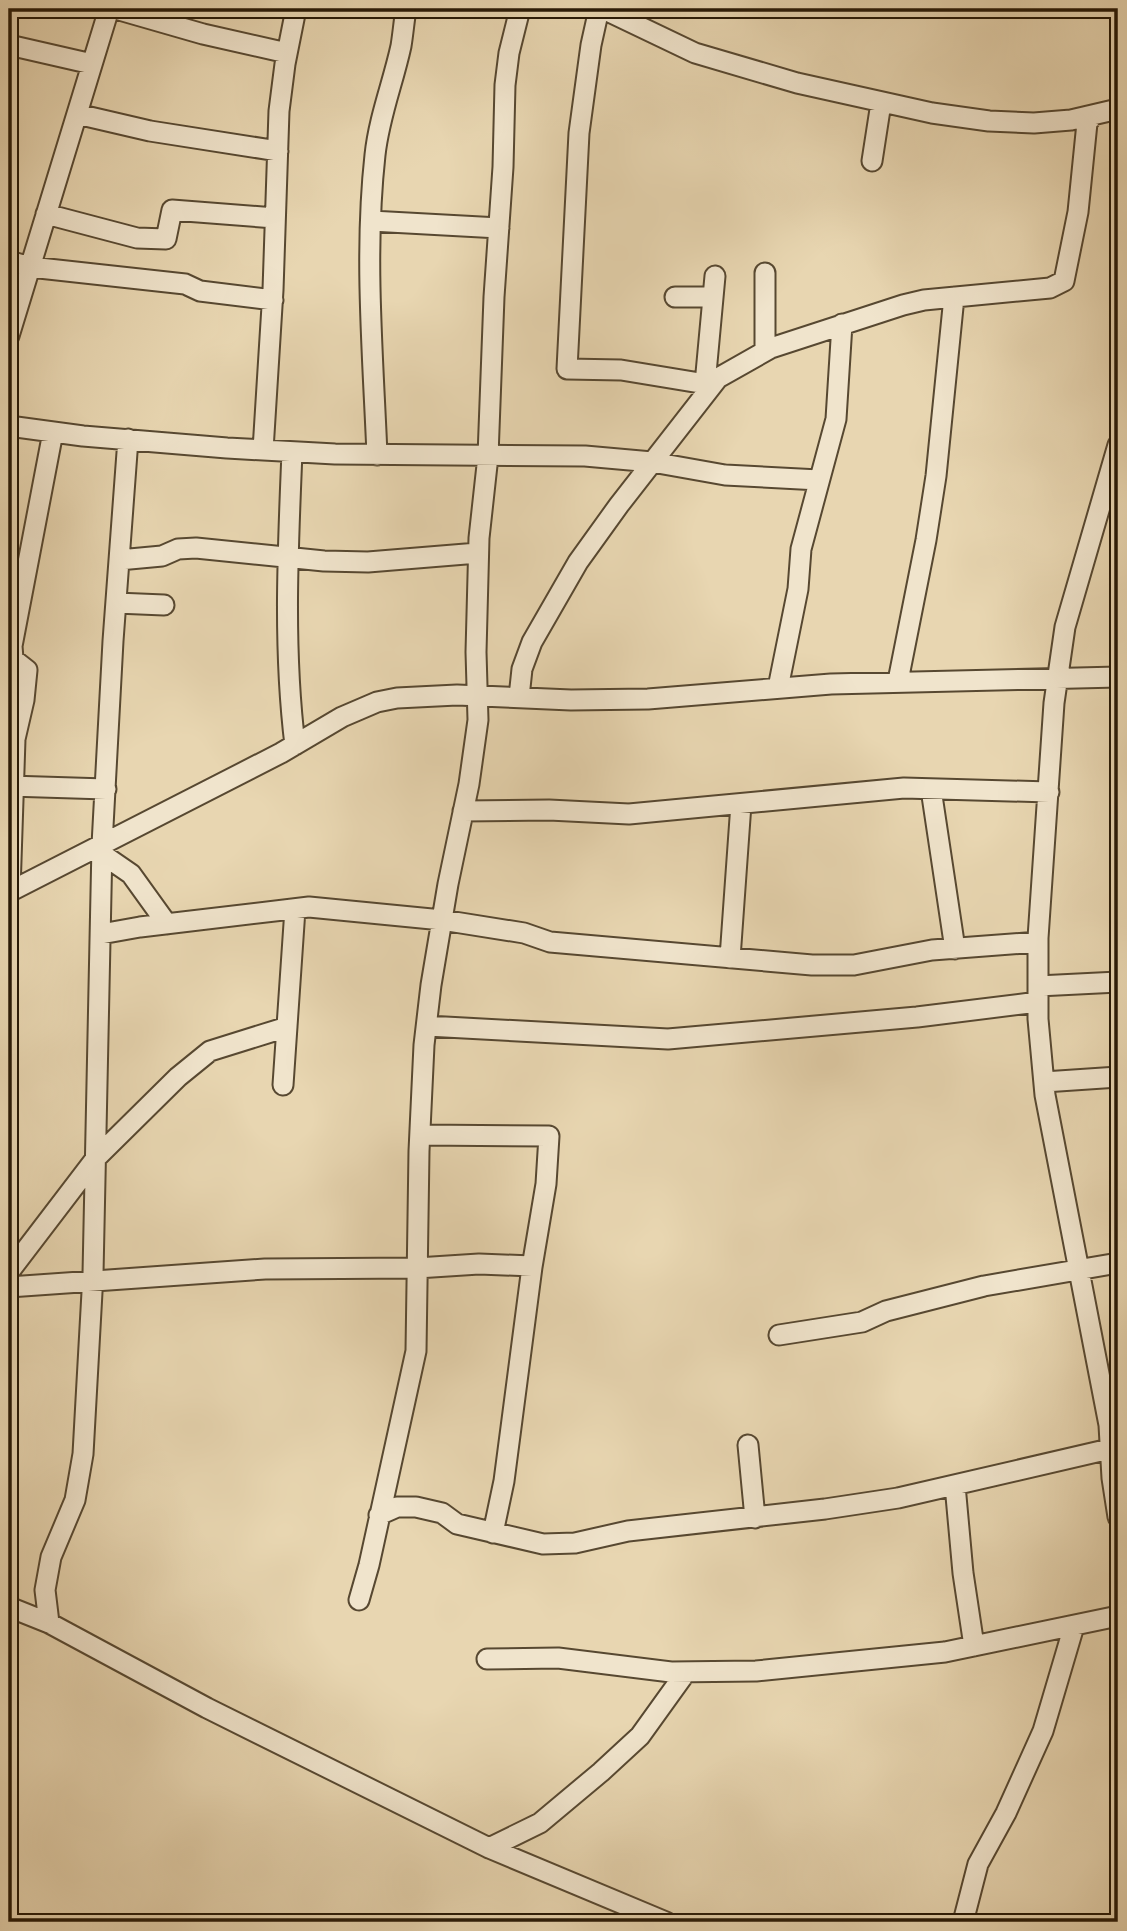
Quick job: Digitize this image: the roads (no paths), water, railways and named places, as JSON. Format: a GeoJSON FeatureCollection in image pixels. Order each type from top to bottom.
{"type":"FeatureCollection","features":[{"type":"Feature","properties":{"kind":"street"},"geometry":{"type":"LineString","coordinates":[[9,336],[109,9]]}},
{"type":"Feature","properties":{"kind":"street"},"geometry":{"type":"LineString","coordinates":[[116,9],[203,34],[287,53]]}},
{"type":"Feature","properties":{"kind":"street"},"geometry":{"type":"LineString","coordinates":[[263,450],[273,300],[279,111],[296,9]]}},
{"type":"Feature","properties":{"kind":"street"},"geometry":{"type":"LineString","coordinates":[[377,455],[371,221],[375,154],[386,97],[401,46],[406,9]]}},
{"type":"Feature","properties":{"kind":"street"},"geometry":{"type":"LineString","coordinates":[[359,1600],[416,1351],[420,1135],[427,1026],[442,920],[478,720],[478,553],[488,456],[505,85],[509,53],[520,9]]}},
{"type":"Feature","properties":{"kind":"street"},"geometry":{"type":"LineString","coordinates":[[708,385],[621,370],[567,369],[579,133],[591,45],[601,9],[695,52],[797,83],[881,103],[989,121],[1034,123],[1071,120],[1118,109]]}},
{"type":"Feature","properties":{"kind":"street"},"geometry":{"type":"LineString","coordinates":[[9,45],[92,64]]}},
{"type":"Feature","properties":{"kind":"street"},"geometry":{"type":"LineString","coordinates":[[872,161],[881,103]]}},
{"type":"Feature","properties":{"kind":"street"},"geometry":{"type":"LineString","coordinates":[[77,114],[150,131],[278,151]]}},
{"type":"Feature","properties":{"kind":"street"},"geometry":{"type":"LineString","coordinates":[[519,697],[522,669],[546,613],[578,562],[708,385],[765,351],[903,305],[1050,288],[1063,281],[1078,212],[1087,123],[1093,115]]}},
{"type":"Feature","properties":{"kind":"street"},"geometry":{"type":"LineString","coordinates":[[46,214],[136,238],[166,239],[172,210],[275,218]]}},
{"type":"Feature","properties":{"kind":"street"},"geometry":{"type":"LineString","coordinates":[[371,221],[499,228]]}},
{"type":"Feature","properties":{"kind":"street"},"geometry":{"type":"LineString","coordinates":[[9,261],[30,267],[185,284],[200,291],[273,300]]}},
{"type":"Feature","properties":{"kind":"street"},"geometry":{"type":"LineString","coordinates":[[765,273],[765,351]]}},
{"type":"Feature","properties":{"kind":"street"},"geometry":{"type":"LineString","coordinates":[[708,385],[715,276]]}},
{"type":"Feature","properties":{"kind":"street"},"geometry":{"type":"LineString","coordinates":[[675,297],[713,297]]}},
{"type":"Feature","properties":{"kind":"street"},"geometry":{"type":"LineString","coordinates":[[898,681],[936,476],[954,297]]}},
{"type":"Feature","properties":{"kind":"street"},"geometry":{"type":"LineString","coordinates":[[778,688],[798,589],[801,549],[836,419],[842,324]]}},
{"type":"Feature","properties":{"kind":"street"},"geometry":{"type":"LineString","coordinates":[[9,426],[292,452],[585,456],[652,461],[725,475],[819,480]]}},
{"type":"Feature","properties":{"kind":"street"},"geometry":{"type":"LineString","coordinates":[[53,432],[12,646],[13,659],[27,670],[24,700],[15,739],[11,786],[9,891],[102,850],[342,717],[377,702],[397,698],[478,696],[571,700],[648,699],[898,681],[999,682],[1118,677]]}},
{"type":"Feature","properties":{"kind":"street"},"geometry":{"type":"LineString","coordinates":[[49,1623],[45,1590],[51,1557],[75,1500],[83,1454],[96,1158],[102,850],[128,439]]}},
{"type":"Feature","properties":{"kind":"street"},"geometry":{"type":"LineString","coordinates":[[1118,445],[1065,627],[1054,703],[1038,942],[1038,994],[1044,1082],[1114,1448],[1112,1478],[1118,1517]]}},
{"type":"Feature","properties":{"kind":"street"},"geometry":{"type":"LineString","coordinates":[[292,452],[288,557],[290,709],[295,745]]}},
{"type":"Feature","properties":{"kind":"street"},"geometry":{"type":"LineString","coordinates":[[119,560],[162,556],[177,549],[196,548],[324,561],[368,562],[478,553]]}},
{"type":"Feature","properties":{"kind":"street"},"geometry":{"type":"LineString","coordinates":[[116,603],[164,605]]}},
{"type":"Feature","properties":{"kind":"street"},"geometry":{"type":"LineString","coordinates":[[11,786],[106,789]]}},
{"type":"Feature","properties":{"kind":"street"},"geometry":{"type":"LineString","coordinates":[[463,811],[549,810],[629,814],[857,792],[931,789],[1049,792]]}},
{"type":"Feature","properties":{"kind":"street"},"geometry":{"type":"LineString","coordinates":[[931,789],[955,948]]}},
{"type":"Feature","properties":{"kind":"street"},"geometry":{"type":"LineString","coordinates":[[730,958],[741,804]]}},
{"type":"Feature","properties":{"kind":"street"},"geometry":{"type":"LineString","coordinates":[[102,850],[131,874],[167,924]]}},
{"type":"Feature","properties":{"kind":"street"},"geometry":{"type":"LineString","coordinates":[[101,934],[309,907],[442,920],[524,933],[550,942],[811,965],[854,965],[955,948],[1038,942]]}},
{"type":"Feature","properties":{"kind":"street"},"geometry":{"type":"LineString","coordinates":[[283,1085],[295,909]]}},
{"type":"Feature","properties":{"kind":"street"},"geometry":{"type":"LineString","coordinates":[[427,1026],[668,1039],[917,1017],[1118,982]]}},
{"type":"Feature","properties":{"kind":"street"},"geometry":{"type":"LineString","coordinates":[[9,1272],[96,1158],[178,1077],[210,1051],[287,1027]]}},
{"type":"Feature","properties":{"kind":"street"},"geometry":{"type":"LineString","coordinates":[[1044,1082],[1118,1077]]}},
{"type":"Feature","properties":{"kind":"street"},"geometry":{"type":"LineString","coordinates":[[420,1135],[549,1136],[546,1184],[504,1481],[493,1533]]}},
{"type":"Feature","properties":{"kind":"street"},"geometry":{"type":"LineString","coordinates":[[779,1335],[862,1322],[886,1311],[972,1289],[1118,1263]]}},
{"type":"Feature","properties":{"kind":"street"},"geometry":{"type":"LineString","coordinates":[[9,1287],[265,1269],[417,1268],[479,1264],[533,1266]]}},
{"type":"Feature","properties":{"kind":"street"},"geometry":{"type":"LineString","coordinates":[[748,1445],[754,1518]]}},
{"type":"Feature","properties":{"kind":"street"},"geometry":{"type":"LineString","coordinates":[[379,1515],[397,1507],[416,1507],[442,1513],[457,1524],[493,1533],[543,1544],[575,1543],[628,1531],[754,1518],[898,1498],[1114,1448]]}},
{"type":"Feature","properties":{"kind":"street"},"geometry":{"type":"LineString","coordinates":[[955,1485],[963,1573],[974,1646]]}},
{"type":"Feature","properties":{"kind":"street"},"geometry":{"type":"LineString","coordinates":[[9,1607],[49,1623],[207,1708],[489,1848],[666,1922]]}},
{"type":"Feature","properties":{"kind":"street"},"geometry":{"type":"LineString","coordinates":[[486,1659],[558,1658],[686,1672],[755,1671],[933,1653],[1118,1616]]}},
{"type":"Feature","properties":{"kind":"street"},"geometry":{"type":"LineString","coordinates":[[963,1922],[978,1864],[1006,1814],[1043,1731],[1074,1626]]}},
{"type":"Feature","properties":{"kind":"street"},"geometry":{"type":"LineString","coordinates":[[489,1848],[540,1823],[601,1772],[640,1736],[686,1672]]}}]}
